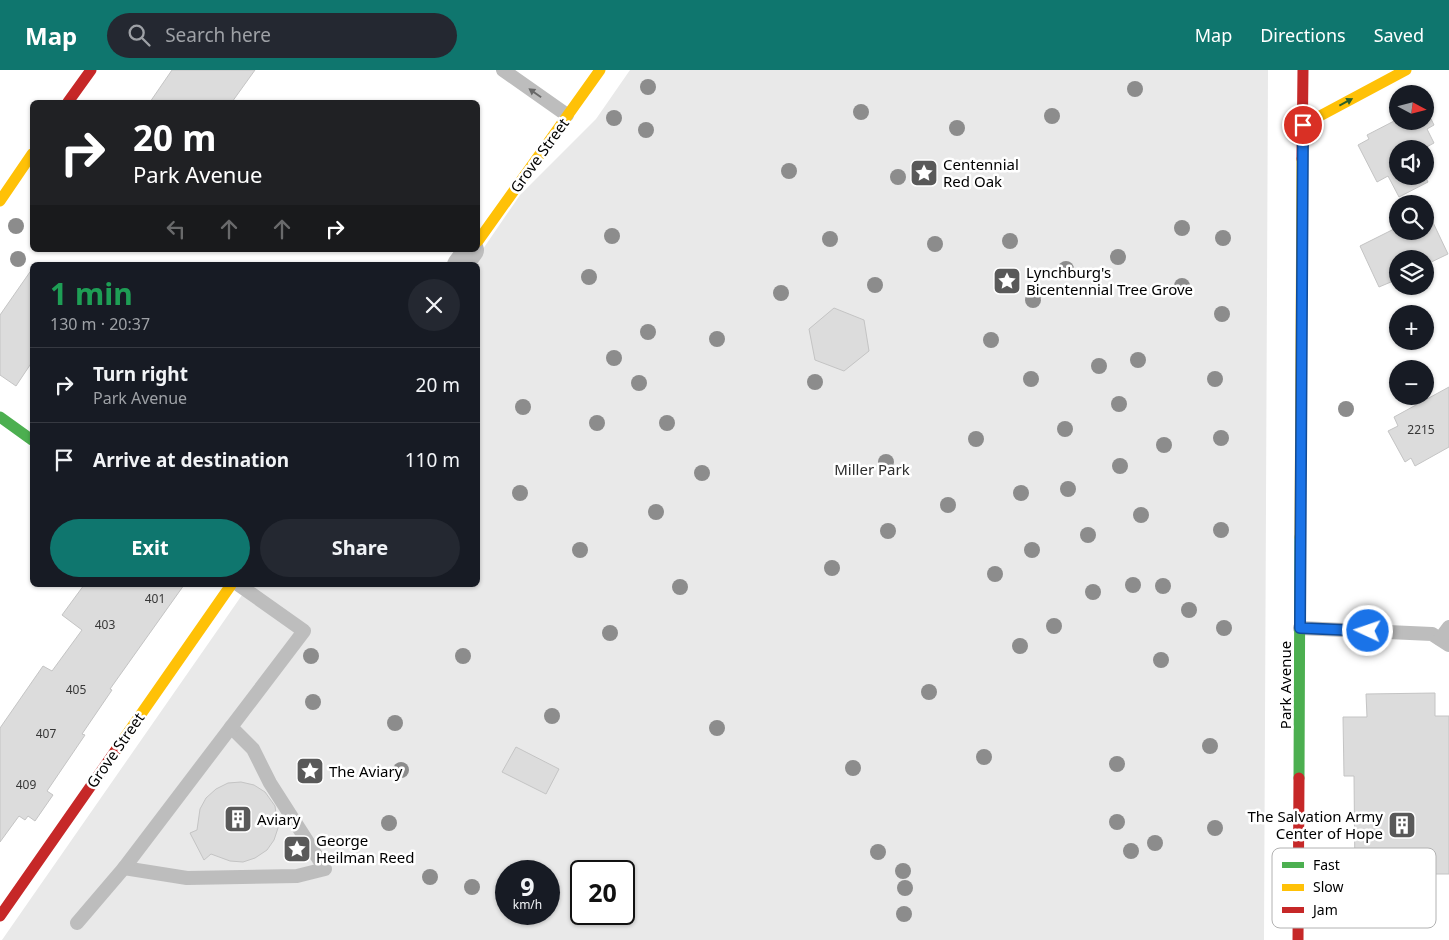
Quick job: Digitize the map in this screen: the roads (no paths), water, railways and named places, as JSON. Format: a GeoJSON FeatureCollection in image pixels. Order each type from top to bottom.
{"type":"FeatureCollection","features":[{"type":"Feature","properties":{"kind":"street"},"geometry":{"type":"LineString","coordinates":[[69,100],[91,70]]}},
{"type":"Feature","properties":{"kind":"street","name":"Grove Street"},"geometry":{"type":"LineString","coordinates":[[480,237],[600,70]]}},
{"type":"Feature","properties":{"kind":"street","name":"Park Avenue"},"geometry":{"type":"LineString","coordinates":[[1299,848],[1303,70]]}},
{"type":"Feature","properties":{"kind":"street"},"geometry":{"type":"LineString","coordinates":[[1303,125],[1406,70]]}},
{"type":"Feature","properties":{"kind":"street"},"geometry":{"type":"LineString","coordinates":[[0,201],[30,157]]}},
{"type":"Feature","properties":{"kind":"street"},"geometry":{"type":"LineString","coordinates":[[0,417],[30,439]]}},
{"type":"Feature","properties":{"kind":"street","name":"Grove Street"},"geometry":{"type":"LineString","coordinates":[[0,916],[230,587]]}},
{"type":"Feature","properties":{"kind":"lane"},"geometry":{"type":"LineString","coordinates":[[503,70],[567,115]]}},
{"type":"Feature","properties":{"kind":"lane"},"geometry":{"type":"LineString","coordinates":[[77,924],[124,868],[304,631],[241,587]]}},
{"type":"Feature","properties":{"kind":"lane"},"geometry":{"type":"LineString","coordinates":[[1300,628],[1432,634],[1445,642],[1449,627]]}},
{"type":"Feature","properties":{"kind":"lane"},"geometry":{"type":"LineString","coordinates":[[124,868],[187,878],[296,876],[325,869],[270,783],[253,749],[231,727]]}},
{"type":"Feature","properties":{"kind":"place","name":"Centennial Red Oak"},"geometry":{"type":"Point","coordinates":[924,173]}},
{"type":"Feature","properties":{"kind":"place","name":"Lynchburg's Bicentennial Tree Grove"},"geometry":{"type":"Point","coordinates":[1007,281]}},
{"type":"Feature","properties":{"kind":"place","name":"The Aviary"},"geometry":{"type":"Point","coordinates":[310,771]}},
{"type":"Feature","properties":{"kind":"place","name":"Aviary"},"geometry":{"type":"Point","coordinates":[238,819]}},
{"type":"Feature","properties":{"kind":"place","name":"The Salvation Army Center of Hope"},"geometry":{"type":"Point","coordinates":[1402,825]}},
{"type":"Feature","properties":{"kind":"place","name":"George Heilman Reed"},"geometry":{"type":"Point","coordinates":[297,849]}},
{"type":"Feature","properties":{"kind":"park label","name":"Miller Park"},"geometry":{"type":"Point","coordinates":[872,469]}}]}
